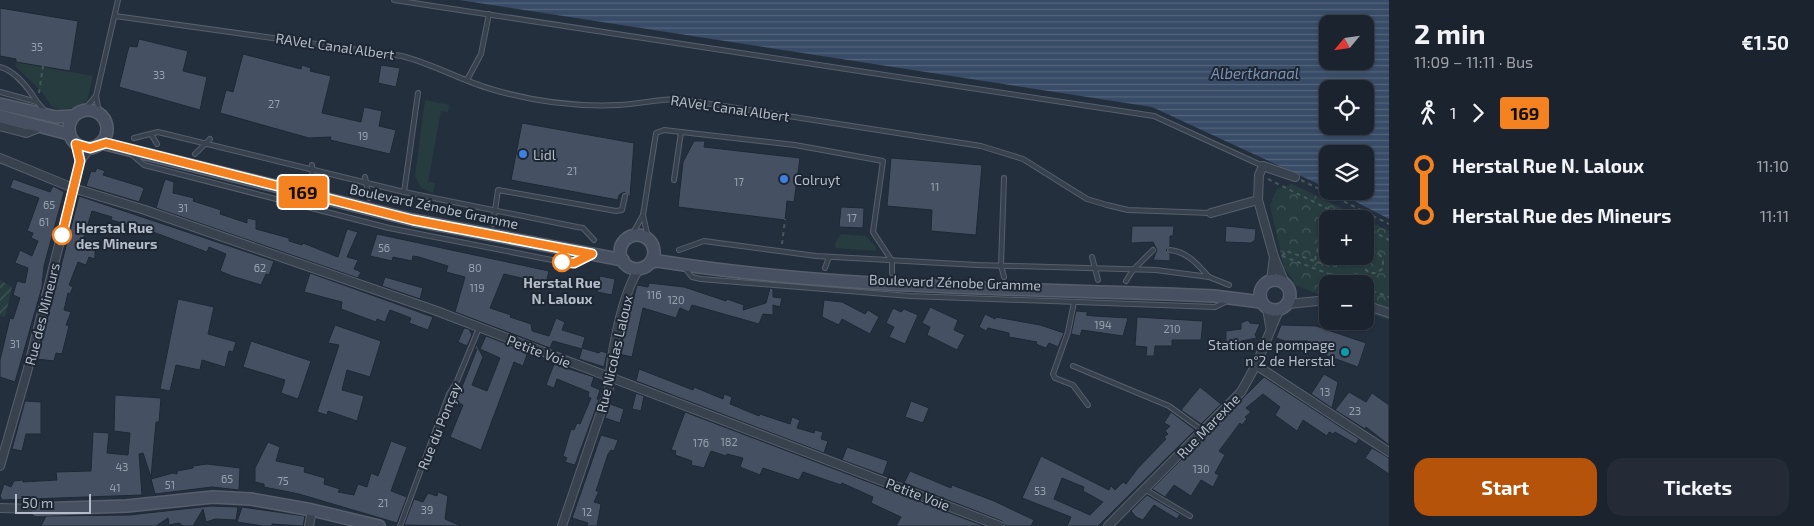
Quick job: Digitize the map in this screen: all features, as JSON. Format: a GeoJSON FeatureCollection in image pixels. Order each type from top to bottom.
{"type":"FeatureCollection","features":[{"type":"Feature","properties":{"kind":"main road"},"geometry":{"type":"LineString","coordinates":[[0,104],[49,115],[73,116],[84,110],[99,113],[106,124],[107,131],[96,145]]}},
{"type":"Feature","properties":{"kind":"main road","name":"Boulevard Zénobe Gramme"},"geometry":{"type":"LineString","coordinates":[[0,116],[42,126],[73,139],[96,145],[126,147],[413,220],[623,260],[629,266],[640,268]]}},
{"type":"Feature","properties":{"kind":"main road"},"geometry":{"type":"LineString","coordinates":[[73,116],[69,125],[73,139]]}},
{"type":"Feature","properties":{"kind":"main road"},"geometry":{"type":"LineString","coordinates":[[623,260],[622,245],[632,236],[648,238],[654,248],[651,262],[640,268]]}},
{"type":"Feature","properties":{"kind":"main road","name":"Boulevard Zénobe Gramme"},"geometry":{"type":"LineString","coordinates":[[651,262],[681,263],[796,277],[878,283],[1231,297],[1264,305],[1284,307]]}},
{"type":"Feature","properties":{"kind":"main road"},"geometry":{"type":"LineString","coordinates":[[1264,305],[1262,287],[1271,280],[1276,280],[1286,284],[1290,294],[1284,307]]}},
{"type":"Feature","properties":{"kind":"main road"},"geometry":{"type":"LineString","coordinates":[[37,509],[127,506],[214,497],[269,501],[379,526]]}},
{"type":"Feature","properties":{"kind":"street","name":"Boulevard Zénobe Gramme"},"geometry":{"type":"LineString","coordinates":[[0,126],[26,133],[42,126]]}},
{"type":"Feature","properties":{"kind":"street","name":"Rue des Mineurs"},"geometry":{"type":"LineString","coordinates":[[0,466],[27,372],[74,188],[80,161],[73,139]]}},
{"type":"Feature","properties":{"kind":"street","name":"Rue des Mineurs"},"geometry":{"type":"LineString","coordinates":[[80,161],[96,145]]}},
{"type":"Feature","properties":{"kind":"street","name":"Petite Voie"},"geometry":{"type":"LineString","coordinates":[[0,158],[74,188],[145,210],[479,328],[802,449],[1000,526]]}},
{"type":"Feature","properties":{"kind":"street"},"geometry":{"type":"LineString","coordinates":[[1286,284],[1258,200],[1260,175],[1263,166],[1295,177]]}},
{"type":"Feature","properties":{"kind":"street"},"geometry":{"type":"LineString","coordinates":[[1211,213],[1258,200]]}},
{"type":"Feature","properties":{"kind":"street"},"geometry":{"type":"LineString","coordinates":[[1271,280],[1278,256]]}},
{"type":"Feature","properties":{"kind":"street","name":"Rue Nicolas Laloux"},"geometry":{"type":"LineString","coordinates":[[562,526],[609,388],[610,366],[625,304],[632,280],[640,268]]}},
{"type":"Feature","properties":{"kind":"street"},"geometry":{"type":"LineString","coordinates":[[1284,307],[1319,301]]}},
{"type":"Feature","properties":{"kind":"street","name":"Rue Marexhe"},"geometry":{"type":"LineString","coordinates":[[1264,305],[1270,328]]}},
{"type":"Feature","properties":{"kind":"street","name":"Rue Marexhe"},"geometry":{"type":"LineString","coordinates":[[1108,526],[1146,490],[1241,392],[1256,365],[1270,328],[1284,307]]}},
{"type":"Feature","properties":{"kind":"street"},"geometry":{"type":"LineString","coordinates":[[1374,308],[1389,313]]}},
{"type":"Feature","properties":{"kind":"street"},"geometry":{"type":"LineString","coordinates":[[1256,365],[1389,452]]}},
{"type":"Feature","properties":{"kind":"street"},"geometry":{"type":"LineString","coordinates":[[0,508],[37,509]]}},
{"type":"Feature","properties":{"kind":"street"},"geometry":{"type":"LineString","coordinates":[[310,526],[312,510]]}},
{"type":"Feature","properties":{"kind":"lane"},"geometry":{"type":"LineString","coordinates":[[99,113],[96,96],[118,0]]}},
{"type":"Feature","properties":{"kind":"lane"},"geometry":{"type":"LineString","coordinates":[[394,0],[1154,116],[1263,166]]}},
{"type":"Feature","properties":{"kind":"lane"},"geometry":{"type":"LineString","coordinates":[[467,80],[481,54],[489,14]]}},
{"type":"Feature","properties":{"kind":"lane","name":"RAVeL Canal Albert"},"geometry":{"type":"LineString","coordinates":[[115,16],[402,56],[425,62],[489,89],[512,94],[587,105],[620,105],[653,99],[679,99],[981,146],[1023,159],[1087,199],[1107,205],[1128,210],[1211,213]]}},
{"type":"Feature","properties":{"kind":"lane"},"geometry":{"type":"LineString","coordinates":[[0,67],[5,68],[28,88],[49,115]]}},
{"type":"Feature","properties":{"kind":"lane"},"geometry":{"type":"LineString","coordinates":[[0,92],[37,102]]}},
{"type":"Feature","properties":{"kind":"lane"},"geometry":{"type":"LineString","coordinates":[[404,192],[418,93]]}},
{"type":"Feature","properties":{"kind":"lane"},"geometry":{"type":"LineString","coordinates":[[84,110],[96,96]]}},
{"type":"Feature","properties":{"kind":"lane"},"geometry":{"type":"LineString","coordinates":[[632,236],[643,215],[656,133],[664,130],[795,145],[883,161],[873,232],[892,261],[892,273]]}},
{"type":"Feature","properties":{"kind":"lane","name":"Boulevard Zénobe Gramme"},"geometry":{"type":"LineString","coordinates":[[134,138],[158,132],[312,167],[404,192],[583,228],[594,240]]}},
{"type":"Feature","properties":{"kind":"lane"},"geometry":{"type":"LineString","coordinates":[[674,180],[681,132]]}},
{"type":"Feature","properties":{"kind":"lane"},"geometry":{"type":"LineString","coordinates":[[151,134],[157,144]]}},
{"type":"Feature","properties":{"kind":"lane"},"geometry":{"type":"LineString","coordinates":[[195,154],[210,139]]}},
{"type":"Feature","properties":{"kind":"lane"},"geometry":{"type":"LineString","coordinates":[[312,167],[313,184]]}},
{"type":"Feature","properties":{"kind":"lane"},"geometry":{"type":"LineString","coordinates":[[365,176],[369,198]]}},
{"type":"Feature","properties":{"kind":"lane"},"geometry":{"type":"LineString","coordinates":[[1004,178],[1001,266],[1004,277]]}},
{"type":"Feature","properties":{"kind":"lane"},"geometry":{"type":"LineString","coordinates":[[493,224],[498,190],[616,211],[622,210],[625,196]]}},
{"type":"Feature","properties":{"kind":"lane"},"geometry":{"type":"LineString","coordinates":[[643,215],[648,238]]}},
{"type":"Feature","properties":{"kind":"lane","name":"Boulevard Zénobe Gramme"},"geometry":{"type":"LineString","coordinates":[[679,250],[704,242],[829,257],[1001,266],[1133,270],[1209,277],[1229,285]]}},
{"type":"Feature","properties":{"kind":"lane"},"geometry":{"type":"LineString","coordinates":[[1126,281],[1133,270],[1153,250]]}},
{"type":"Feature","properties":{"kind":"lane"},"geometry":{"type":"LineString","coordinates":[[1170,250],[1180,251],[1192,258],[1209,277]]}},
{"type":"Feature","properties":{"kind":"lane"},"geometry":{"type":"LineString","coordinates":[[825,268],[829,257]]}},
{"type":"Feature","properties":{"kind":"lane"},"geometry":{"type":"LineString","coordinates":[[1092,257],[1098,280]]}},
{"type":"Feature","properties":{"kind":"lane","name":"Boulevard Zénobe Gramme"},"geometry":{"type":"LineString","coordinates":[[681,263],[692,277],[724,282],[910,296],[1216,308],[1231,297]]}},
{"type":"Feature","properties":{"kind":"lane"},"geometry":{"type":"LineString","coordinates":[[1074,302],[1068,332],[1053,374],[1055,378],[1073,385],[1088,405]]}},
{"type":"Feature","properties":{"kind":"lane","name":"Rue du Ponçay"},"geometry":{"type":"LineString","coordinates":[[400,526],[449,394],[457,381],[479,328]]}},
{"type":"Feature","properties":{"kind":"lane"},"geometry":{"type":"LineString","coordinates":[[1073,366],[1168,406],[1203,431]]}},
{"type":"Feature","properties":{"kind":"lane"},"geometry":{"type":"LineString","coordinates":[[1146,490],[1190,516]]}},
{"type":"Feature","properties":{"kind":"path"},"geometry":{"type":"LineString","coordinates":[[37,102],[43,66]]}},
{"type":"Feature","properties":{"kind":"path"},"geometry":{"type":"LineString","coordinates":[[1260,175],[1330,210]]}},
{"type":"Feature","properties":{"kind":"path"},"geometry":{"type":"LineString","coordinates":[[1295,177],[1362,210]]}},
{"type":"Feature","properties":{"kind":"path"},"geometry":{"type":"LineString","coordinates":[[1374,216],[1389,224]]}},
{"type":"Feature","properties":{"kind":"path"},"geometry":{"type":"LineString","coordinates":[[781,251],[785,220]]}},
{"type":"Feature","properties":{"kind":"path"},"geometry":{"type":"LineString","coordinates":[[1374,232],[1389,240]]}},
{"type":"Feature","properties":{"kind":"path"},"geometry":{"type":"LineString","coordinates":[[1315,260],[1319,244]]}},
{"type":"Feature","properties":{"kind":"path"},"geometry":{"type":"LineString","coordinates":[[1278,256],[1286,251],[1319,262]]}},
{"type":"Feature","properties":{"kind":"path"},"geometry":{"type":"LineString","coordinates":[[1362,265],[1369,273],[1376,273],[1382,269],[1384,262],[1382,256],[1374,251]]}},
{"type":"Feature","properties":{"kind":"path"},"geometry":{"type":"LineString","coordinates":[[1278,256],[1330,275]]}},
{"type":"Feature","properties":{"kind":"path"},"geometry":{"type":"LineString","coordinates":[[1327,265],[1340,265]]}},
{"type":"Feature","properties":{"kind":"path"},"geometry":{"type":"LineString","coordinates":[[1374,291],[1389,297]]}},
{"type":"Feature","properties":{"kind":"green space"},"geometry":{"type":"Polygon","coordinates":[[[16,62],[93,76],[87,101],[80,107],[59,110],[51,106],[42,92],[15,66],[16,62]]]}},
{"type":"Feature","properties":{"kind":"green space"},"geometry":{"type":"Polygon","coordinates":[[[425,100],[449,105],[448,112],[441,111],[428,182],[435,183],[433,193],[421,188],[415,176],[425,100]]]}},
{"type":"Feature","properties":{"kind":"green space"},"geometry":{"type":"Polygon","coordinates":[[[1292,184],[1319,197],[1319,200],[1325,200],[1345,210],[1319,210],[1319,265],[1374,265],[1374,224],[1389,231],[1389,320],[1374,315],[1374,275],[1319,275],[1319,295],[1296,285],[1284,267],[1270,205],[1277,189],[1292,184]]]}},
{"type":"Feature","properties":{"kind":"green space"},"geometry":{"type":"Polygon","coordinates":[[[841,234],[866,236],[876,247],[876,251],[836,248],[835,243],[841,234]]]}},
{"type":"Feature","properties":{"kind":"green space"},"geometry":{"type":"Polygon","coordinates":[[[0,280],[12,287],[5,317],[0,316],[0,280]]]}},
{"type":"Feature","properties":{"kind":"water","name":"Albertkanaal"},"geometry":{"type":"Polygon","coordinates":[[[459,0],[1389,0],[1389,219],[1352,200],[1374,200],[1374,145],[1319,145],[1319,184],[1152,107],[459,0]]]}},
{"type":"Feature","properties":{"kind":"building"},"geometry":{"type":"Polygon","coordinates":[[[0,8],[78,21],[70,71],[16,62],[16,59],[0,56],[0,8]]]}},
{"type":"Feature","properties":{"kind":"building"},"geometry":{"type":"Polygon","coordinates":[[[139,39],[188,51],[183,71],[207,77],[200,110],[119,87],[129,46],[137,47],[139,39]]]}},
{"type":"Feature","properties":{"kind":"building"},"geometry":{"type":"Polygon","coordinates":[[[243,54],[301,69],[302,65],[311,68],[310,71],[331,76],[322,113],[361,122],[364,107],[382,111],[379,126],[396,130],[390,154],[330,140],[331,137],[309,138],[220,113],[226,90],[233,92],[243,54]]]}},
{"type":"Feature","properties":{"kind":"building"},"geometry":{"type":"Polygon","coordinates":[[[381,65],[400,68],[396,87],[378,83],[381,65]]]}},
{"type":"Feature","properties":{"kind":"building"},"geometry":{"type":"Polygon","coordinates":[[[522,123],[634,143],[630,197],[624,192],[619,195],[618,200],[511,180],[522,123]]]}},
{"type":"Feature","properties":{"kind":"building"},"geometry":{"type":"Polygon","coordinates":[[[694,141],[705,141],[704,147],[800,158],[794,202],[787,201],[785,220],[678,207],[683,162],[694,141]]]}},
{"type":"Feature","properties":{"kind":"building"},"geometry":{"type":"Polygon","coordinates":[[[891,158],[982,165],[976,235],[931,231],[932,210],[887,206],[891,158]]]}},
{"type":"Feature","properties":{"kind":"building"},"geometry":{"type":"Polygon","coordinates":[[[97,168],[105,171],[103,175],[142,187],[144,189],[139,202],[86,186],[91,171],[95,172],[97,168]]]}},
{"type":"Feature","properties":{"kind":"building"},"geometry":{"type":"Polygon","coordinates":[[[13,179],[50,192],[53,186],[64,192],[44,266],[42,287],[15,382],[0,377],[0,360],[10,318],[13,319],[20,298],[13,295],[17,281],[25,283],[28,268],[15,263],[20,250],[32,256],[38,241],[31,238],[33,233],[27,231],[39,198],[10,188],[13,179]]]}},
{"type":"Feature","properties":{"kind":"building"},"geometry":{"type":"Polygon","coordinates":[[[165,179],[174,182],[173,193],[194,198],[193,201],[221,210],[220,214],[247,223],[247,218],[256,220],[256,229],[289,238],[289,241],[302,245],[303,243],[338,257],[347,229],[358,232],[347,257],[358,260],[354,269],[361,272],[358,278],[156,208],[165,179]]]}},
{"type":"Feature","properties":{"kind":"building"},"geometry":{"type":"Polygon","coordinates":[[[79,196],[274,261],[269,275],[266,274],[261,285],[232,276],[220,271],[226,254],[209,247],[207,252],[145,229],[111,220],[112,217],[92,211],[83,240],[86,241],[85,243],[95,246],[95,259],[89,257],[86,265],[78,262],[69,285],[73,287],[70,294],[68,293],[64,310],[71,312],[66,325],[69,326],[62,354],[56,353],[54,361],[37,359],[79,196]]]}},
{"type":"Feature","properties":{"kind":"building"},"geometry":{"type":"Polygon","coordinates":[[[841,207],[864,208],[863,228],[839,227],[841,207]]]}},
{"type":"Feature","properties":{"kind":"building"},"geometry":{"type":"Polygon","coordinates":[[[1132,226],[1174,226],[1173,236],[1170,236],[1170,246],[1166,250],[1170,254],[1170,261],[1153,260],[1157,250],[1153,242],[1131,243],[1132,226]]]}},
{"type":"Feature","properties":{"kind":"building"},"geometry":{"type":"Polygon","coordinates":[[[1226,226],[1256,229],[1255,240],[1251,243],[1225,242],[1226,226]]]}},
{"type":"Feature","properties":{"kind":"building"},"geometry":{"type":"Polygon","coordinates":[[[377,234],[549,271],[546,284],[504,274],[490,308],[531,324],[532,331],[549,336],[556,318],[565,322],[562,330],[585,337],[582,348],[599,353],[601,351],[607,353],[604,367],[579,359],[582,349],[553,341],[550,348],[455,312],[465,277],[446,272],[448,266],[419,257],[413,256],[412,261],[393,257],[392,261],[370,256],[377,234]]]}},
{"type":"Feature","properties":{"kind":"building"},"geometry":{"type":"Polygon","coordinates":[[[310,273],[433,317],[428,330],[409,323],[411,318],[390,310],[385,322],[377,319],[376,322],[341,309],[342,302],[304,292],[310,273]]]}},
{"type":"Feature","properties":{"kind":"building"},"geometry":{"type":"Polygon","coordinates":[[[600,276],[615,279],[612,295],[597,292],[600,276]]]}},
{"type":"Feature","properties":{"kind":"building"},"geometry":{"type":"Polygon","coordinates":[[[385,277],[423,288],[420,299],[382,286],[385,277]]]}},
{"type":"Feature","properties":{"kind":"building"},"geometry":{"type":"Polygon","coordinates":[[[649,283],[684,287],[726,301],[727,299],[744,305],[743,310],[766,303],[770,288],[773,289],[773,297],[782,298],[780,307],[773,305],[773,315],[763,314],[759,324],[692,305],[689,312],[680,308],[676,318],[643,308],[632,357],[619,354],[637,285],[648,287],[649,283]]]}},
{"type":"Feature","properties":{"kind":"building"},"geometry":{"type":"Polygon","coordinates":[[[178,299],[214,307],[208,334],[236,342],[233,352],[229,351],[225,367],[202,360],[200,370],[176,365],[170,391],[160,389],[178,299]]]}},
{"type":"Feature","properties":{"kind":"building"},"geometry":{"type":"Polygon","coordinates":[[[824,300],[842,302],[865,314],[868,310],[879,317],[870,334],[842,319],[839,325],[822,317],[824,300]]]}},
{"type":"Feature","properties":{"kind":"building"},"geometry":{"type":"Polygon","coordinates":[[[930,307],[958,320],[954,330],[965,335],[957,350],[927,335],[930,327],[922,323],[930,307]]]}},
{"type":"Feature","properties":{"kind":"building"},"geometry":{"type":"Polygon","coordinates":[[[893,308],[901,312],[904,309],[918,315],[905,344],[889,337],[894,327],[886,323],[893,308]]]}},
{"type":"Feature","properties":{"kind":"building"},"geometry":{"type":"Polygon","coordinates":[[[1076,311],[1088,312],[1086,315],[1128,318],[1123,336],[1082,330],[1080,336],[1071,334],[1076,311]]]}},
{"type":"Feature","properties":{"kind":"building"},"geometry":{"type":"Polygon","coordinates":[[[985,314],[995,319],[996,317],[1040,325],[1064,333],[1058,347],[1049,343],[1046,348],[1036,344],[1037,342],[1009,337],[1009,333],[988,328],[986,331],[979,327],[985,314]]]}},
{"type":"Feature","properties":{"kind":"building"},"geometry":{"type":"Polygon","coordinates":[[[1137,317],[1203,321],[1201,340],[1172,340],[1172,346],[1155,346],[1154,356],[1146,356],[1147,347],[1135,346],[1137,317]]]}},
{"type":"Feature","properties":{"kind":"building"},"geometry":{"type":"Polygon","coordinates":[[[1248,320],[1250,323],[1260,324],[1255,335],[1257,338],[1241,341],[1241,346],[1226,345],[1226,331],[1241,329],[1241,323],[1248,320]]]}},
{"type":"Feature","properties":{"kind":"building"},"geometry":{"type":"Polygon","coordinates":[[[335,325],[381,341],[370,377],[347,370],[342,390],[364,396],[357,421],[328,411],[327,415],[317,412],[339,345],[328,343],[335,325]]]}},
{"type":"Feature","properties":{"kind":"building"},"geometry":{"type":"Polygon","coordinates":[[[1281,325],[1316,326],[1319,327],[1319,330],[1328,330],[1366,343],[1358,367],[1325,355],[1327,348],[1307,341],[1285,341],[1276,338],[1281,325]]]}},
{"type":"Feature","properties":{"kind":"building"},"geometry":{"type":"Polygon","coordinates":[[[464,328],[469,329],[472,335],[467,346],[458,342],[464,328]]]}},
{"type":"Feature","properties":{"kind":"building"},"geometry":{"type":"Polygon","coordinates":[[[486,336],[528,352],[523,366],[514,362],[481,450],[450,437],[463,405],[451,400],[456,390],[460,392],[477,349],[475,349],[476,344],[483,357],[472,385],[487,391],[500,358],[480,349],[486,336]]]}},
{"type":"Feature","properties":{"kind":"building"},"geometry":{"type":"Polygon","coordinates":[[[251,341],[311,361],[298,399],[281,393],[285,380],[243,367],[251,341]]]}},
{"type":"Feature","properties":{"kind":"building"},"geometry":{"type":"Polygon","coordinates":[[[554,364],[594,377],[591,386],[600,390],[597,399],[599,400],[575,465],[565,462],[567,458],[563,456],[571,429],[574,430],[577,423],[580,424],[591,398],[588,397],[589,392],[557,379],[554,388],[546,385],[554,364]]]}},
{"type":"Feature","properties":{"kind":"building"},"geometry":{"type":"Polygon","coordinates":[[[639,369],[693,390],[694,387],[723,399],[724,394],[732,397],[730,404],[759,416],[760,414],[790,424],[792,417],[800,420],[797,428],[814,433],[815,430],[823,432],[821,439],[828,441],[824,453],[636,381],[639,369]]]}},
{"type":"Feature","properties":{"kind":"building"},"geometry":{"type":"Polygon","coordinates":[[[1324,374],[1338,382],[1332,408],[1311,394],[1324,374]]]}},
{"type":"Feature","properties":{"kind":"building"},"geometry":{"type":"Polygon","coordinates":[[[1264,377],[1359,439],[1356,444],[1335,432],[1333,434],[1329,432],[1327,436],[1303,420],[1297,431],[1275,415],[1280,407],[1263,394],[1246,408],[1251,412],[1245,417],[1247,419],[1242,425],[1240,423],[1219,451],[1225,455],[1215,473],[1219,475],[1213,487],[1201,480],[1191,496],[1174,485],[1165,497],[1152,489],[1264,377]]]}},
{"type":"Feature","properties":{"kind":"building"},"geometry":{"type":"Polygon","coordinates":[[[1200,387],[1221,404],[1201,424],[1181,410],[1200,387]]]}},
{"type":"Feature","properties":{"kind":"building"},"geometry":{"type":"Polygon","coordinates":[[[1349,392],[1366,402],[1372,393],[1389,405],[1389,445],[1366,427],[1365,429],[1335,410],[1349,392]]]}},
{"type":"Feature","properties":{"kind":"building"},"geometry":{"type":"Polygon","coordinates":[[[636,393],[644,396],[641,411],[632,409],[636,393]]]}},
{"type":"Feature","properties":{"kind":"building"},"geometry":{"type":"Polygon","coordinates":[[[115,395],[161,398],[159,422],[156,422],[151,477],[143,453],[139,454],[142,495],[2,500],[0,496],[4,484],[11,487],[14,481],[57,480],[56,472],[91,471],[93,432],[109,433],[107,453],[128,455],[130,433],[114,431],[115,395]]]}},
{"type":"Feature","properties":{"kind":"building"},"geometry":{"type":"Polygon","coordinates":[[[25,401],[41,402],[41,434],[26,434],[22,451],[12,449],[25,401]]]}},
{"type":"Feature","properties":{"kind":"building"},"geometry":{"type":"Polygon","coordinates":[[[911,401],[929,408],[923,423],[905,417],[911,401]]]}},
{"type":"Feature","properties":{"kind":"building"},"geometry":{"type":"Polygon","coordinates":[[[610,404],[624,409],[620,423],[605,418],[610,404]]]}},
{"type":"Feature","properties":{"kind":"building"},"geometry":{"type":"Polygon","coordinates":[[[685,412],[984,526],[896,526],[901,517],[871,503],[873,497],[842,483],[841,485],[803,472],[799,480],[763,468],[760,475],[740,467],[743,458],[727,454],[726,456],[711,451],[704,468],[691,465],[692,461],[675,455],[676,451],[671,450],[685,412]]]}},
{"type":"Feature","properties":{"kind":"building"},"geometry":{"type":"Polygon","coordinates":[[[1171,412],[1195,430],[1098,526],[1067,526],[1071,517],[1022,498],[1041,456],[1109,490],[1111,486],[1115,490],[1123,482],[1126,484],[1138,468],[1166,439],[1164,437],[1168,434],[1165,431],[1170,426],[1164,423],[1171,412]],[[1062,478],[1054,499],[1090,515],[1103,502],[1083,491],[1084,487],[1062,478]]]}},
{"type":"Feature","properties":{"kind":"building"},"geometry":{"type":"Polygon","coordinates":[[[601,435],[618,440],[614,451],[611,450],[608,454],[596,491],[599,491],[594,502],[601,504],[597,526],[587,526],[588,523],[572,518],[601,435]]]}},
{"type":"Feature","properties":{"kind":"building"},"geometry":{"type":"Polygon","coordinates":[[[391,441],[407,447],[391,491],[407,497],[397,523],[299,494],[264,487],[264,484],[255,482],[255,468],[268,442],[280,447],[276,461],[305,467],[304,472],[325,478],[324,484],[340,489],[338,492],[354,495],[358,484],[367,487],[371,473],[378,476],[391,441]]]}},
{"type":"Feature","properties":{"kind":"building"},"geometry":{"type":"Polygon","coordinates":[[[847,447],[888,461],[883,475],[842,460],[847,447]]]}},
{"type":"Feature","properties":{"kind":"building"},"geometry":{"type":"Polygon","coordinates":[[[1372,448],[1389,458],[1389,474],[1365,458],[1372,448]]]}},
{"type":"Feature","properties":{"kind":"building"},"geometry":{"type":"Polygon","coordinates":[[[207,464],[240,468],[239,490],[212,487],[155,494],[151,479],[173,473],[177,474],[177,471],[207,464]]]}},
{"type":"Feature","properties":{"kind":"building"},"geometry":{"type":"Polygon","coordinates":[[[910,471],[951,488],[952,485],[994,501],[1034,520],[1031,526],[1006,526],[1002,521],[904,483],[910,471]]]}},
{"type":"Feature","properties":{"kind":"building"},"geometry":{"type":"Polygon","coordinates":[[[438,492],[448,496],[445,519],[461,526],[404,525],[414,499],[423,502],[428,493],[437,496],[438,492]]]}},
{"type":"Feature","properties":{"kind":"building"},"geometry":{"type":"Polygon","coordinates":[[[1147,495],[1180,514],[1177,519],[1154,505],[1143,520],[1136,517],[1131,511],[1147,495]]]}},
{"type":"Feature","properties":{"kind":"building"},"geometry":{"type":"Polygon","coordinates":[[[211,506],[238,507],[236,520],[215,519],[206,522],[203,509],[193,526],[183,526],[179,523],[169,525],[168,518],[156,526],[41,526],[46,516],[129,515],[211,506]]]}},
{"type":"Feature","properties":{"kind":"building"},"geometry":{"type":"Polygon","coordinates":[[[242,507],[305,516],[303,526],[272,524],[272,526],[263,526],[237,522],[242,507]]]}},
{"type":"Feature","properties":{"kind":"bus line","name":"169"},"geometry":{"type":"LineString","coordinates":[[62,235],[80,161],[76,144],[90,148],[106,143],[413,220],[592,254],[574,263],[562,262]]}},
{"type":"Feature","properties":{"kind":"place","name":"Lidl"},"geometry":{"type":"Point","coordinates":[523,154]}},
{"type":"Feature","properties":{"kind":"place","name":"Colruyt"},"geometry":{"type":"Point","coordinates":[784,179]}},
{"type":"Feature","properties":{"kind":"place","name":"Herstal Rue des Mineurs"},"geometry":{"type":"Point","coordinates":[62,235]}},
{"type":"Feature","properties":{"kind":"place","name":"Herstal Rue N. Laloux"},"geometry":{"type":"Point","coordinates":[562,262]}},
{"type":"Feature","properties":{"kind":"place","name":"Station de pompage n°2 de Herstal"},"geometry":{"type":"Point","coordinates":[1345,352]}}]}
